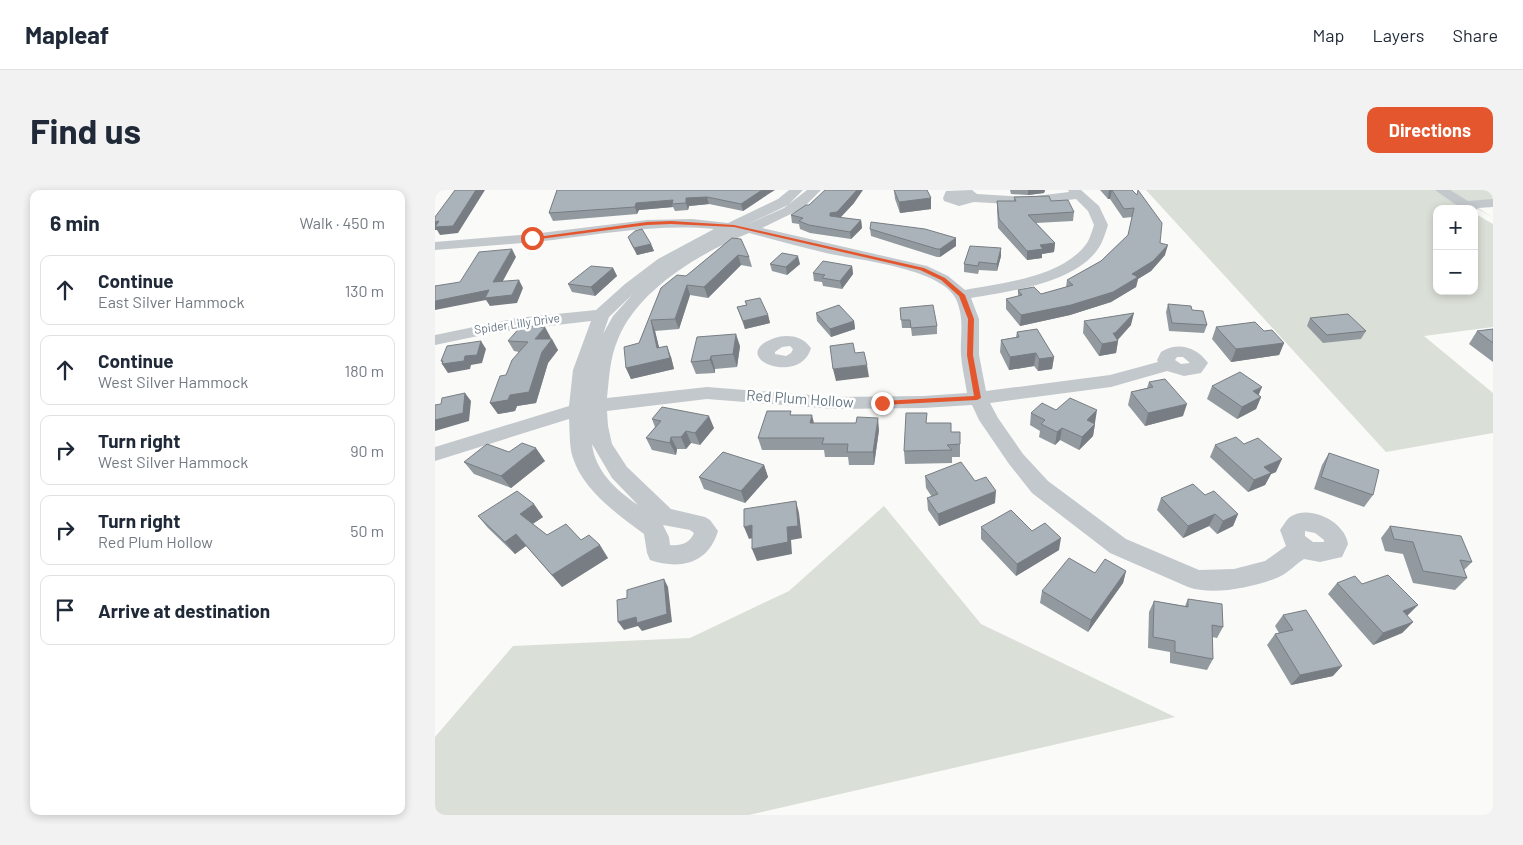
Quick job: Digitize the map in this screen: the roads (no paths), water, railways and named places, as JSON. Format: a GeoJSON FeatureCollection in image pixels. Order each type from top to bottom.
{"type":"FeatureCollection","features":[{"type":"Feature","properties":{"kind":"street"},"geometry":{"type":"LineString","coordinates":[[797,190],[783,202],[741,227],[721,241],[677,266],[643,293],[623,316],[610,336],[601,371],[586,409],[608,459],[623,478],[669,519],[697,523],[703,526],[707,532],[700,546],[686,554],[669,556],[659,553],[657,537],[653,528],[618,503],[596,480],[583,458],[586,409],[582,370],[601,315],[631,287],[663,262],[711,236],[741,227],[784,213],[798,205],[815,190]]}},
{"type":"Feature","properties":{"kind":"street"},"geometry":{"type":"LineString","coordinates":[[1441,190],[1466,205]]}},
{"type":"Feature","properties":{"kind":"street"},"geometry":{"type":"LineString","coordinates":[[962,295],[1038,279],[1065,268],[1083,257],[1095,244],[1101,225],[1094,209],[1076,192],[1028,200],[973,198]]}},
{"type":"Feature","properties":{"kind":"street"},"geometry":{"type":"LineString","coordinates":[[1478,206],[1493,203]]}},
{"type":"Feature","properties":{"kind":"street"},"geometry":{"type":"LineString","coordinates":[[1478,212],[1487,217]]}},
{"type":"Feature","properties":{"kind":"street"},"geometry":{"type":"LineString","coordinates":[[435,246],[532,238],[671,222],[741,227],[819,247],[888,260],[922,269],[943,279],[962,295],[971,319],[970,355],[977,398],[989,420],[1016,460],[1040,487],[1118,546],[1143,559],[1197,580],[1234,579],[1272,569],[1301,547]]}},
{"type":"Feature","properties":{"kind":"street","name":"Spider Lilly Drive"},"geometry":{"type":"LineString","coordinates":[[435,340],[471,330],[539,319],[601,315]]}},
{"type":"Feature","properties":{"kind":"street"},"geometry":{"type":"LineString","coordinates":[[759,396],[778,362]]}},
{"type":"Feature","properties":{"kind":"street","name":"Red Plum Hollow"},"geometry":{"type":"LineString","coordinates":[[435,454],[586,409],[615,403],[707,393],[844,403],[977,398],[1111,381],[1169,365]]}}]}
